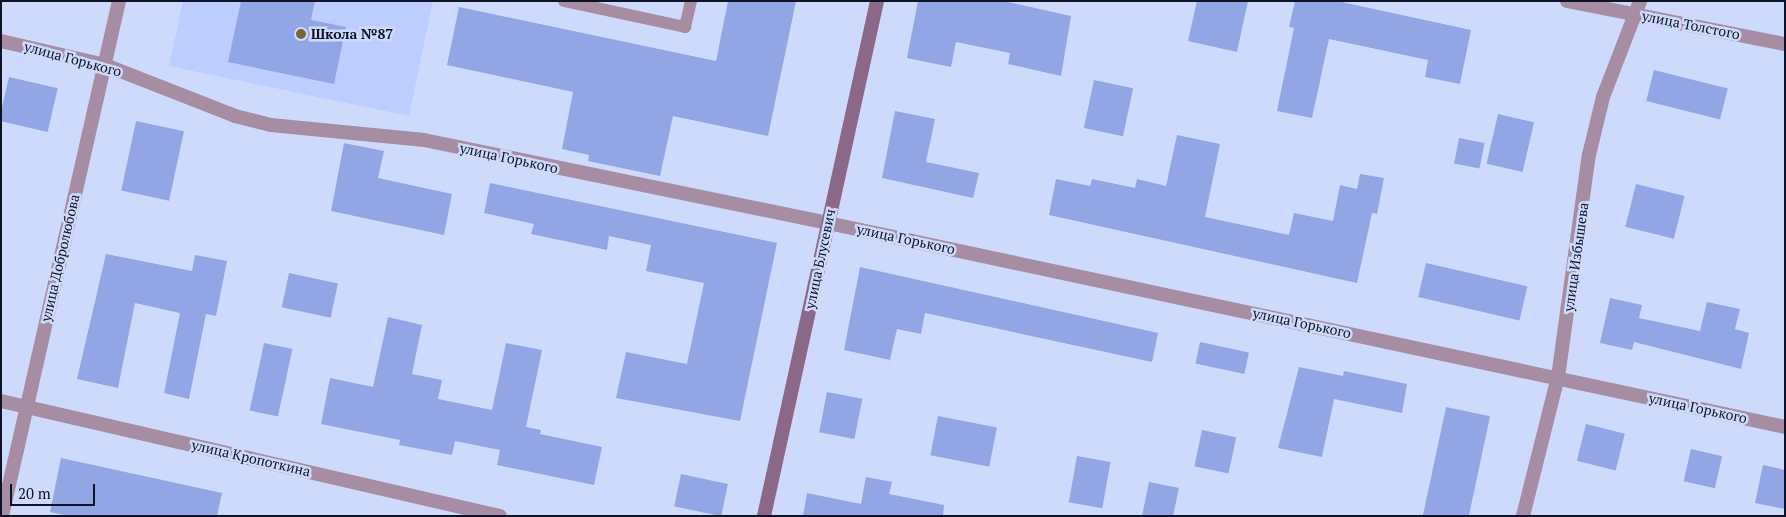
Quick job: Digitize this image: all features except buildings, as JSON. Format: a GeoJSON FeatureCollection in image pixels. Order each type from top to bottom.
{"type":"FeatureCollection","features":[{"type":"Feature","properties":{"kind":"main road","name":"улица Блусевич"},"geometry":{"type":"LineString","coordinates":[[764,516],[877,1]]}},
{"type":"Feature","properties":{"kind":"street","name":"улица Добролюбова"},"geometry":{"type":"LineString","coordinates":[[2,516],[25,406],[119,1]]}},
{"type":"Feature","properties":{"kind":"street","name":"улица Толстого"},"geometry":{"type":"LineString","coordinates":[[1567,1],[1639,8],[1785,44]]}},
{"type":"Feature","properties":{"kind":"street","name":"улица Избышева"},"geometry":{"type":"LineString","coordinates":[[1523,516],[1558,377],[1590,155],[1603,97],[1639,8]]}},
{"type":"Feature","properties":{"kind":"street","name":"улица Горького"},"geometry":{"type":"LineString","coordinates":[[1,41],[105,65],[235,116],[271,125],[424,140],[828,223],[1558,377],[1785,427]]}},
{"type":"Feature","properties":{"kind":"street","name":"улица Кропоткина"},"geometry":{"type":"LineString","coordinates":[[1,401],[500,516]]}},
{"type":"Feature","properties":{"kind":"lane"},"geometry":{"type":"LineString","coordinates":[[564,1],[685,27],[691,1]]}},
{"type":"Feature","properties":{"kind":"shaded area","name":"Школа №87"},"geometry":{"type":"Polygon","coordinates":[[[183,1],[433,1],[409,116],[169,66],[183,1]]]}},
{"type":"Feature","properties":{"kind":"place","name":"Школа №87"},"geometry":{"type":"Point","coordinates":[301,34]}}]}
